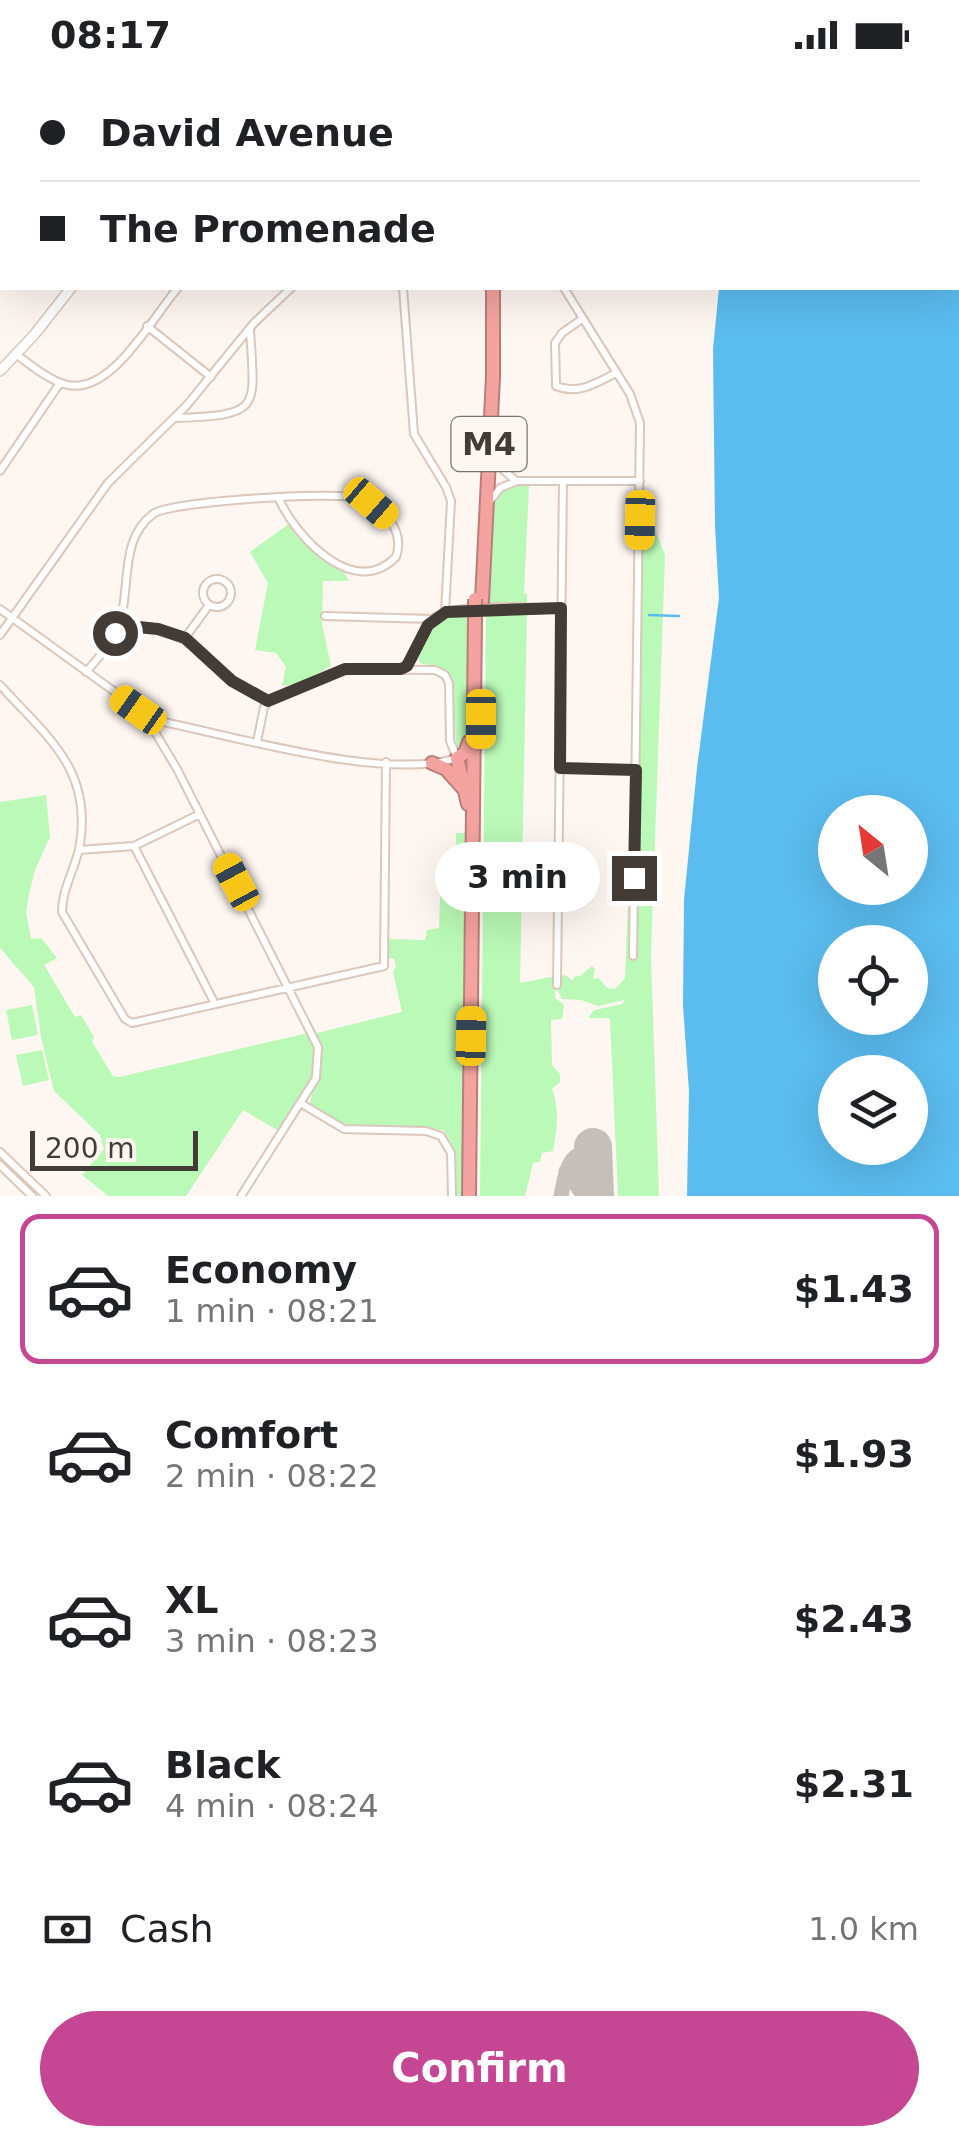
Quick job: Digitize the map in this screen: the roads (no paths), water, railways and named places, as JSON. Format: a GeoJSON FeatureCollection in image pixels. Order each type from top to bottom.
{"type":"FeatureCollection","features":[{"type":"Feature","properties":{"kind":"highway","name":"M4"},"geometry":{"type":"LineString","coordinates":[[472,1196],[474,727],[493,377],[489,290]]}},
{"type":"Feature","properties":{"kind":"highway","name":"M4"},"geometry":{"type":"LineString","coordinates":[[479,600],[489,290]]}},
{"type":"Feature","properties":{"kind":"highway","name":"M4"},"geometry":{"type":"LineString","coordinates":[[472,1196],[478,617]]}},
{"type":"Feature","properties":{"kind":"highway"},"geometry":{"type":"LineString","coordinates":[[473,846],[457,758],[467,751],[474,727]]}},
{"type":"Feature","properties":{"kind":"highway"},"geometry":{"type":"LineString","coordinates":[[437,763],[454,775],[468,803]]}},
{"type":"Feature","properties":{"kind":"street"},"geometry":{"type":"LineString","coordinates":[[0,371],[68,290]]}},
{"type":"Feature","properties":{"kind":"street"},"geometry":{"type":"LineString","coordinates":[[16,355],[60,383],[80,386],[103,378],[176,290]]}},
{"type":"Feature","properties":{"kind":"street"},"geometry":{"type":"LineString","coordinates":[[0,635],[108,483],[175,418],[250,328],[289,290]]}},
{"type":"Feature","properties":{"kind":"street"},"geometry":{"type":"LineString","coordinates":[[403,290],[413,426],[451,501],[446,612]]}},
{"type":"Feature","properties":{"kind":"street"},"geometry":{"type":"LineString","coordinates":[[565,290],[639,417],[633,956]]}},
{"type":"Feature","properties":{"kind":"street"},"geometry":{"type":"LineString","coordinates":[[582,320],[554,342],[556,386],[591,387],[616,373]]}},
{"type":"Feature","properties":{"kind":"street"},"geometry":{"type":"LineString","coordinates":[[147,326],[211,378]]}},
{"type":"Feature","properties":{"kind":"street"},"geometry":{"type":"LineString","coordinates":[[175,418],[223,416],[246,408],[254,390],[250,328]]}},
{"type":"Feature","properties":{"kind":"street"},"geometry":{"type":"LineString","coordinates":[[239,342],[252,353]]}},
{"type":"Feature","properties":{"kind":"street"},"geometry":{"type":"LineString","coordinates":[[493,377],[497,458],[504,474],[517,481]]}},
{"type":"Feature","properties":{"kind":"street"},"geometry":{"type":"LineString","coordinates":[[0,471],[60,383]]}},
{"type":"Feature","properties":{"kind":"street"},"geometry":{"type":"LineString","coordinates":[[485,509],[500,488],[517,481],[640,482]]}},
{"type":"Feature","properties":{"kind":"street"},"geometry":{"type":"LineString","coordinates":[[556,984],[563,482]]}},
{"type":"Feature","properties":{"kind":"street"},"geometry":{"type":"LineString","coordinates":[[86,672],[119,626],[130,549],[136,533],[152,515],[166,507],[186,504],[278,499],[351,496],[366,500],[394,526],[400,541],[398,550],[387,565],[373,571],[346,568],[320,552],[278,499]]}},
{"type":"Feature","properties":{"kind":"street"},"geometry":{"type":"LineString","coordinates":[[214,580],[225,582],[230,591],[228,601],[219,607],[208,605],[203,596],[205,585],[214,580]]}},
{"type":"Feature","properties":{"kind":"street"},"geometry":{"type":"LineString","coordinates":[[185,638],[208,605]]}},
{"type":"Feature","properties":{"kind":"street"},"geometry":{"type":"LineString","coordinates":[[326,616],[432,620],[446,612],[561,608]]}},
{"type":"Feature","properties":{"kind":"street"},"geometry":{"type":"LineString","coordinates":[[0,610],[158,721],[333,758],[437,763],[457,758],[450,741],[449,683],[442,672],[345,669],[268,701]]}},
{"type":"Feature","properties":{"kind":"street"},"geometry":{"type":"LineString","coordinates":[[401,669],[409,664],[432,620]]}},
{"type":"Feature","properties":{"kind":"street"},"geometry":{"type":"LineString","coordinates":[[119,626],[158,629],[185,638],[232,681],[268,701]]}},
{"type":"Feature","properties":{"kind":"street"},"geometry":{"type":"LineString","coordinates":[[414,656],[424,670]]}},
{"type":"Feature","properties":{"kind":"street"},"geometry":{"type":"LineString","coordinates":[[0,685],[73,771],[80,797],[79,850],[62,900],[63,919],[125,1019],[136,1023],[384,966],[386,762]]}},
{"type":"Feature","properties":{"kind":"street"},"geometry":{"type":"LineString","coordinates":[[256,742],[268,701]]}},
{"type":"Feature","properties":{"kind":"street"},"geometry":{"type":"LineString","coordinates":[[144,714],[165,746],[290,988],[315,1038],[319,1055],[316,1078],[302,1104],[241,1196]]}},
{"type":"Feature","properties":{"kind":"street"},"geometry":{"type":"LineString","coordinates":[[165,746],[168,723]]}},
{"type":"Feature","properties":{"kind":"street"},"geometry":{"type":"LineString","coordinates":[[437,763],[450,741]]}},
{"type":"Feature","properties":{"kind":"street"},"geometry":{"type":"LineString","coordinates":[[560,768],[636,770]]}},
{"type":"Feature","properties":{"kind":"street"},"geometry":{"type":"LineString","coordinates":[[79,850],[134,846],[200,814]]}},
{"type":"Feature","properties":{"kind":"street"},"geometry":{"type":"LineString","coordinates":[[134,846],[215,1004]]}},
{"type":"Feature","properties":{"kind":"street"},"geometry":{"type":"LineString","coordinates":[[302,1104],[340,1128],[426,1131],[447,1141],[452,1161],[452,1196]]}},
{"type":"Feature","properties":{"kind":"street"},"geometry":{"type":"LineString","coordinates":[[0,1152],[46,1196]]}},
{"type":"Feature","properties":{"kind":"street"},"geometry":{"type":"LineString","coordinates":[[0,1166],[32,1196]]}},
{"type":"Feature","properties":{"kind":"water"},"geometry":{"type":"Polygon","coordinates":[[[719,290],[959,290],[959,1196],[687,1196],[689,1091],[683,1006],[684,900],[719,598],[713,349],[719,290]]]}},
{"type":"Feature","properties":{"kind":"waterway"},"geometry":{"type":"LineString","coordinates":[[649,615],[679,616]]}}]}
